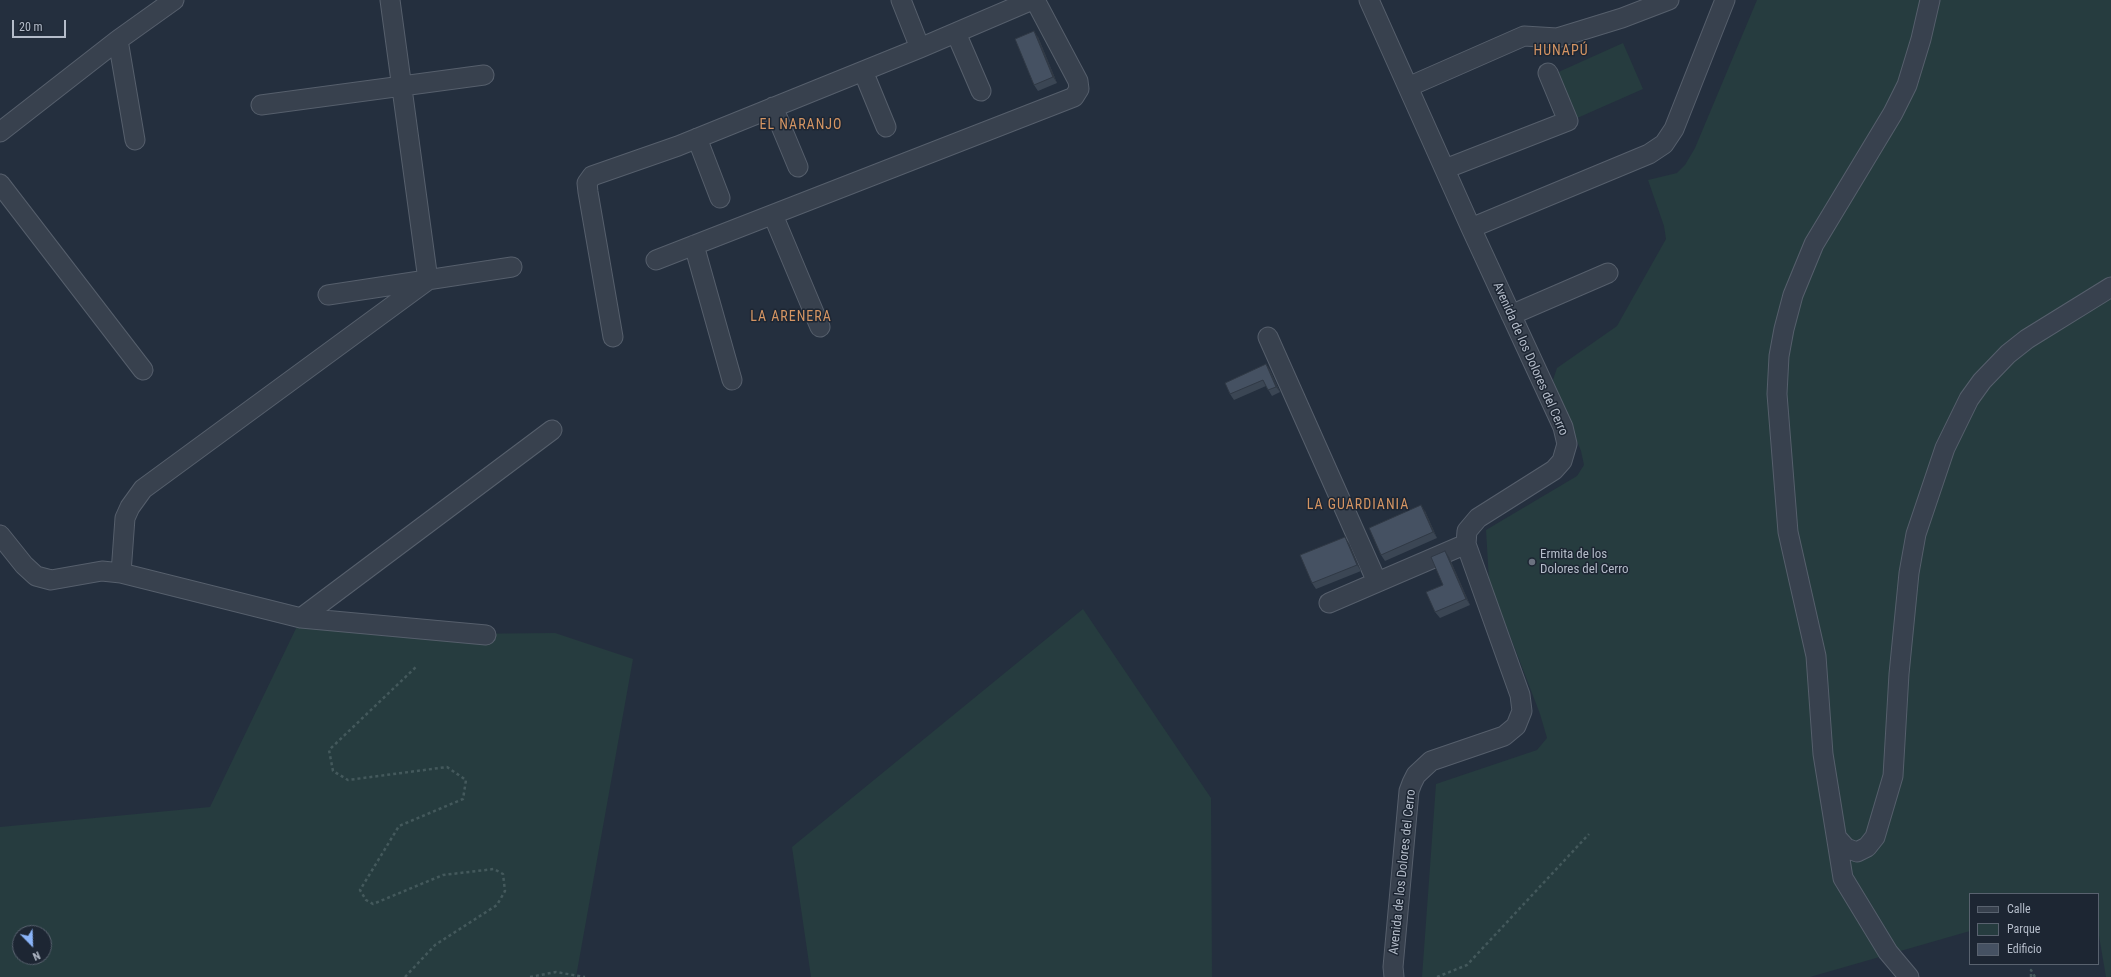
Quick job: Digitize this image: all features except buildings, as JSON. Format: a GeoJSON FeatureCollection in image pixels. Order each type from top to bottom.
{"type":"FeatureCollection","features":[{"type":"Feature","properties":{"kind":"street"},"geometry":{"type":"LineString","coordinates":[[0,132],[118,40],[174,0]]}},
{"type":"Feature","properties":{"kind":"street"},"geometry":{"type":"LineString","coordinates":[[390,0],[428,280]]}},
{"type":"Feature","properties":{"kind":"street"},"geometry":{"type":"LineString","coordinates":[[901,0],[920,48]]}},
{"type":"Feature","properties":{"kind":"street"},"geometry":{"type":"LineString","coordinates":[[613,336],[587,183],[592,176],[697,138],[920,48],[1032,0]]}},
{"type":"Feature","properties":{"kind":"street"},"geometry":{"type":"LineString","coordinates":[[656,260],[1074,97],[1078,89],[1078,81],[1036,0]]}},
{"type":"Feature","properties":{"kind":"street","name":"Avenida de los Dolores del Cerro"},"geometry":{"type":"LineString","coordinates":[[1369,0],[1471,228],[1563,427],[1567,444],[1562,461],[1554,470],[1520,490],[1475,521],[1467,531],[1466,544],[1520,695],[1522,711],[1516,726],[1504,736],[1431,761],[1416,774],[1409,791],[1393,967],[1394,977]]}},
{"type":"Feature","properties":{"kind":"street"},"geometry":{"type":"LineString","coordinates":[[1408,87],[1524,36],[1557,38],[1622,18],[1669,0]]}},
{"type":"Feature","properties":{"kind":"street"},"geometry":{"type":"LineString","coordinates":[[1471,228],[1649,154],[1664,144],[1674,129],[1725,0]]}},
{"type":"Feature","properties":{"kind":"street"},"geometry":{"type":"LineString","coordinates":[[1909,977],[1888,952],[1843,878],[1838,839],[1823,754],[1816,656],[1788,532],[1777,394],[1784,329],[1793,295],[1814,244],[1893,113],[1907,85],[1921,39],[1930,0]]}},
{"type":"Feature","properties":{"kind":"street"},"geometry":{"type":"LineString","coordinates":[[956,33],[981,91]]}},
{"type":"Feature","properties":{"kind":"street"},"geometry":{"type":"LineString","coordinates":[[118,40],[135,140]]}},
{"type":"Feature","properties":{"kind":"street"},"geometry":{"type":"LineString","coordinates":[[863,71],[886,127]]}},
{"type":"Feature","properties":{"kind":"street"},"geometry":{"type":"LineString","coordinates":[[1445,169],[1568,121],[1548,73]]}},
{"type":"Feature","properties":{"kind":"street"},"geometry":{"type":"LineString","coordinates":[[261,105],[484,75]]}},
{"type":"Feature","properties":{"kind":"street"},"geometry":{"type":"LineString","coordinates":[[773,107],[798,168]]}},
{"type":"Feature","properties":{"kind":"street"},"geometry":{"type":"LineString","coordinates":[[697,138],[720,198]]}},
{"type":"Feature","properties":{"kind":"street"},"geometry":{"type":"LineString","coordinates":[[0,184],[143,370]]}},
{"type":"Feature","properties":{"kind":"street"},"geometry":{"type":"LineString","coordinates":[[773,215],[820,327]]}},
{"type":"Feature","properties":{"kind":"street"},"geometry":{"type":"LineString","coordinates":[[694,245],[732,380]]}},
{"type":"Feature","properties":{"kind":"street"},"geometry":{"type":"LineString","coordinates":[[328,295],[512,267]]}},
{"type":"Feature","properties":{"kind":"street"},"geometry":{"type":"LineString","coordinates":[[1511,315],[1608,273]]}},
{"type":"Feature","properties":{"kind":"street"},"geometry":{"type":"LineString","coordinates":[[121,573],[125,518],[130,507],[143,489],[428,280]]}},
{"type":"Feature","properties":{"kind":"street"},"geometry":{"type":"LineString","coordinates":[[1838,839],[1846,848],[1857,852],[1867,847],[1875,837],[1893,776],[1899,674],[1909,573],[1916,534],[1945,448],[1969,399],[1982,381],[2008,354],[2027,339],[2111,287]]}},
{"type":"Feature","properties":{"kind":"street"},"geometry":{"type":"LineString","coordinates":[[1268,338],[1377,582]]}},
{"type":"Feature","properties":{"kind":"street"},"geometry":{"type":"LineString","coordinates":[[301,618],[552,430]]}},
{"type":"Feature","properties":{"kind":"street"},"geometry":{"type":"LineString","coordinates":[[0,535],[24,565],[36,576],[51,580],[102,570],[121,573],[301,618],[486,635]]}},
{"type":"Feature","properties":{"kind":"street"},"geometry":{"type":"LineString","coordinates":[[1329,603],[1466,544]]}},
{"type":"Feature","properties":{"kind":"path"},"geometry":{"type":"LineString","coordinates":[[405,977],[436,945],[497,905],[505,891],[503,874],[494,869],[443,875],[373,904],[366,900],[360,890],[399,826],[463,799],[466,780],[447,767],[348,780],[333,771],[329,750],[417,666]]}},
{"type":"Feature","properties":{"kind":"path"},"geometry":{"type":"LineString","coordinates":[[1437,977],[1467,965],[1589,834]]}},
{"type":"Feature","properties":{"kind":"path"},"geometry":{"type":"LineString","coordinates":[[2030,977],[2031,970],[2035,977]]}},
{"type":"Feature","properties":{"kind":"path"},"geometry":{"type":"LineString","coordinates":[[530,977],[556,972],[585,977]]}},
{"type":"Feature","properties":{"kind":"green space"},"geometry":{"type":"Polygon","coordinates":[[[1757,0],[2111,0],[2111,977],[2106,977],[2099,936],[2099,893],[1969,893],[1969,931],[1810,977],[1422,977],[1436,784],[1537,750],[1547,738],[1540,714],[1489,581],[1486,530],[1577,476],[1584,465],[1581,451],[1553,380],[1557,368],[1617,326],[1666,239],[1664,226],[1648,180],[1677,173],[1685,165],[1695,148],[1757,0]]]}},
{"type":"Feature","properties":{"kind":"green space"},"geometry":{"type":"Polygon","coordinates":[[[1623,43],[1643,89],[1575,119],[1554,74],[1623,43]]]}},
{"type":"Feature","properties":{"kind":"green space"},"geometry":{"type":"Polygon","coordinates":[[[1083,609],[1211,798],[1212,977],[811,977],[792,847],[1083,609]]]}},
{"type":"Feature","properties":{"kind":"green space"},"geometry":{"type":"Polygon","coordinates":[[[301,618],[454,634],[555,633],[633,659],[576,977],[0,977],[0,827],[210,807],[301,618]]]}},
{"type":"Feature","properties":{"kind":"place","name":"Ermita de los Dolores del Cerro"},"geometry":{"type":"Point","coordinates":[1532,562]}},
{"type":"Feature","properties":{"kind":"district","name":"HUNAPÚ"},"geometry":{"type":"Point","coordinates":[1561,51]}},
{"type":"Feature","properties":{"kind":"district","name":"EL NARANJO"},"geometry":{"type":"Point","coordinates":[801,125]}},
{"type":"Feature","properties":{"kind":"district","name":"LA ARENERA"},"geometry":{"type":"Point","coordinates":[791,317]}},
{"type":"Feature","properties":{"kind":"district","name":"LA GUARDIANIA"},"geometry":{"type":"Point","coordinates":[1358,505]}}]}
